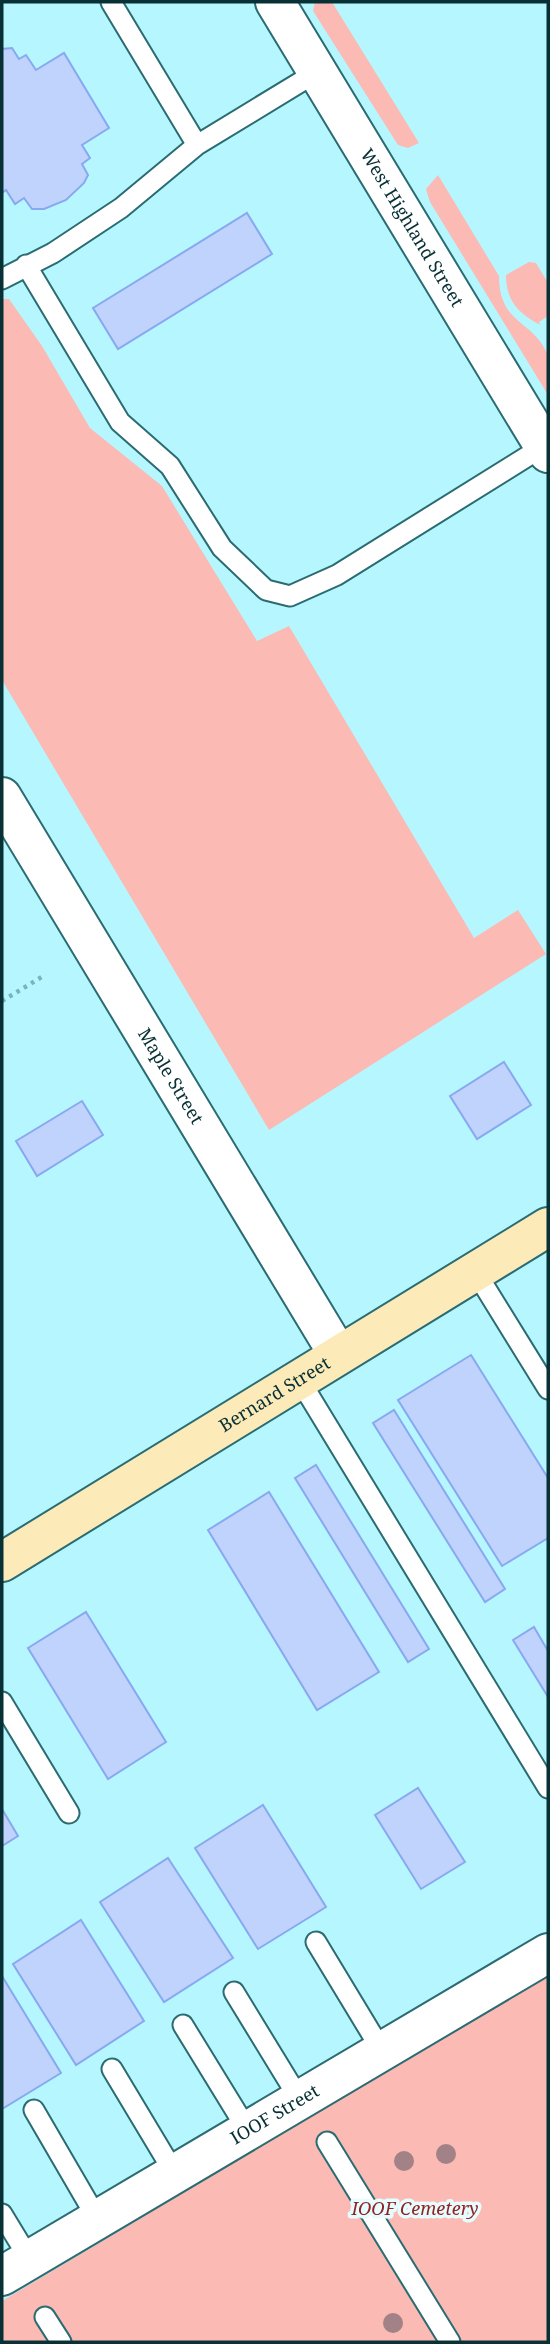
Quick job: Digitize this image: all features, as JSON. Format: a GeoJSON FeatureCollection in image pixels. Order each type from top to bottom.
{"type":"FeatureCollection","features":[{"type":"Feature","properties":{"kind":"street","name":"West Highland Street"},"geometry":{"type":"LineString","coordinates":[[275,2],[546,450]]}},
{"type":"Feature","properties":{"kind":"street","name":"Maple Street"},"geometry":{"type":"LineString","coordinates":[[2,797],[338,1354]]}},
{"type":"Feature","properties":{"kind":"street","name":"Bernard Street"},"geometry":{"type":"LineString","coordinates":[[2,1562],[548,1227]]}},
{"type":"Feature","properties":{"kind":"street","name":"IOOF Street"},"geometry":{"type":"LineString","coordinates":[[16,2268],[548,1953]]}},
{"type":"Feature","properties":{"kind":"lane"},"geometry":{"type":"LineString","coordinates":[[111,2],[197,145]]}},
{"type":"Feature","properties":{"kind":"lane"},"geometry":{"type":"LineString","coordinates":[[2,279],[53,253],[121,208],[197,145],[317,72]]}},
{"type":"Feature","properties":{"kind":"lane"},"geometry":{"type":"LineString","coordinates":[[26,265],[120,422],[170,466],[222,548],[266,590],[290,596],[337,575],[546,450]]}},
{"type":"Feature","properties":{"kind":"lane"},"geometry":{"type":"LineString","coordinates":[[475,1271],[548,1389]]}},
{"type":"Feature","properties":{"kind":"lane"},"geometry":{"type":"LineString","coordinates":[[299,1379],[548,1788]]}},
{"type":"Feature","properties":{"kind":"lane"},"geometry":{"type":"LineString","coordinates":[[2,1702],[69,1813]]}},
{"type":"Feature","properties":{"kind":"lane"},"geometry":{"type":"LineString","coordinates":[[316,1942],[382,2051]]}},
{"type":"Feature","properties":{"kind":"lane"},"geometry":{"type":"LineString","coordinates":[[234,1992],[300,2100]]}},
{"type":"Feature","properties":{"kind":"lane"},"geometry":{"type":"LineString","coordinates":[[183,2025],[248,2131]]}},
{"type":"Feature","properties":{"kind":"lane"},"geometry":{"type":"LineString","coordinates":[[112,2069],[175,2174]]}},
{"type":"Feature","properties":{"kind":"lane"},"geometry":{"type":"LineString","coordinates":[[34,2110],[97,2220]]}},
{"type":"Feature","properties":{"kind":"lane"},"geometry":{"type":"LineString","coordinates":[[327,2142],[450,2342]]}},
{"type":"Feature","properties":{"kind":"lane"},"geometry":{"type":"LineString","coordinates":[[2,2214],[16,2268]]}},
{"type":"Feature","properties":{"kind":"lane"},"geometry":{"type":"LineString","coordinates":[[45,2316],[61,2342]]}},
{"type":"Feature","properties":{"kind":"path"},"geometry":{"type":"LineString","coordinates":[[2,1001],[46,975]]}},
{"type":"Feature","properties":{"kind":"green space"},"geometry":{"type":"Polygon","coordinates":[[[315,2],[332,2],[419,143],[408,148],[398,145],[313,11],[315,2]]]}},
{"type":"Feature","properties":{"kind":"green space"},"geometry":{"type":"Polygon","coordinates":[[[438,175],[499,276],[505,305],[511,314],[535,335],[548,356],[548,395],[430,202],[426,189],[438,175]]]}},
{"type":"Feature","properties":{"kind":"green space"},"geometry":{"type":"Polygon","coordinates":[[[529,262],[536,263],[548,283],[548,316],[539,322],[540,325],[520,311],[508,292],[506,275],[529,262]]]}},
{"type":"Feature","properties":{"kind":"green space"},"geometry":{"type":"Polygon","coordinates":[[[2,299],[9,299],[42,346],[90,428],[162,486],[257,641],[289,626],[474,938],[518,910],[546,954],[269,1130],[2,680],[2,299]]]}},
{"type":"Feature","properties":{"kind":"green space","name":"IOOF Cemetery"},"geometry":{"type":"Polygon","coordinates":[[[548,1975],[548,2342],[2,2342],[2,2301],[548,1975]]]}},
{"type":"Feature","properties":{"kind":"building"},"geometry":{"type":"Polygon","coordinates":[[[12,48],[19,59],[26,55],[36,70],[64,53],[109,128],[82,145],[90,158],[82,164],[88,175],[84,183],[66,200],[44,209],[32,209],[24,198],[15,204],[6,190],[2,193],[2,49],[12,48]]]}},
{"type":"Feature","properties":{"kind":"building"},"geometry":{"type":"Polygon","coordinates":[[[247,213],[272,254],[118,349],[93,308],[247,213]]]}},
{"type":"Feature","properties":{"kind":"building"},"geometry":{"type":"Polygon","coordinates":[[[504,1062],[531,1105],[477,1139],[450,1096],[504,1062]]]}},
{"type":"Feature","properties":{"kind":"building"},"geometry":{"type":"Polygon","coordinates":[[[82,1101],[103,1135],[37,1176],[16,1141],[82,1101]]]}},
{"type":"Feature","properties":{"kind":"building"},"geometry":{"type":"Polygon","coordinates":[[[471,1355],[548,1478],[548,1538],[502,1566],[398,1400],[471,1355]]]}},
{"type":"Feature","properties":{"kind":"building"},"geometry":{"type":"Polygon","coordinates":[[[394,1410],[505,1589],[485,1602],[373,1423],[394,1410]]]}},
{"type":"Feature","properties":{"kind":"building"},"geometry":{"type":"Polygon","coordinates":[[[316,1465],[429,1649],[408,1662],[295,1478],[316,1465]]]}},
{"type":"Feature","properties":{"kind":"building"},"geometry":{"type":"Polygon","coordinates":[[[269,1492],[379,1672],[317,1710],[208,1530],[269,1492]]]}},
{"type":"Feature","properties":{"kind":"building"},"geometry":{"type":"Polygon","coordinates":[[[86,1612],[166,1742],[108,1779],[28,1648],[86,1612]]]}},
{"type":"Feature","properties":{"kind":"building"},"geometry":{"type":"Polygon","coordinates":[[[534,1627],[548,1651],[548,1697],[513,1640],[534,1627]]]}},
{"type":"Feature","properties":{"kind":"building"},"geometry":{"type":"Polygon","coordinates":[[[418,1788],[465,1862],[421,1889],[375,1815],[418,1788]]]}},
{"type":"Feature","properties":{"kind":"building"},"geometry":{"type":"Polygon","coordinates":[[[263,1805],[326,1907],[258,1949],[195,1848],[263,1805]]]}},
{"type":"Feature","properties":{"kind":"building"},"geometry":{"type":"Polygon","coordinates":[[[2,1809],[18,1836],[2,1846],[2,1809]]]}},
{"type":"Feature","properties":{"kind":"building"},"geometry":{"type":"Polygon","coordinates":[[[168,1858],[233,1958],[164,2002],[100,1902],[168,1858]]]}},
{"type":"Feature","properties":{"kind":"building"},"geometry":{"type":"Polygon","coordinates":[[[81,1920],[144,2021],[76,2065],[13,1964],[81,1920]]]}},
{"type":"Feature","properties":{"kind":"building"},"geometry":{"type":"Polygon","coordinates":[[[2,1976],[61,2073],[2,2109],[2,1976]]]}}]}
